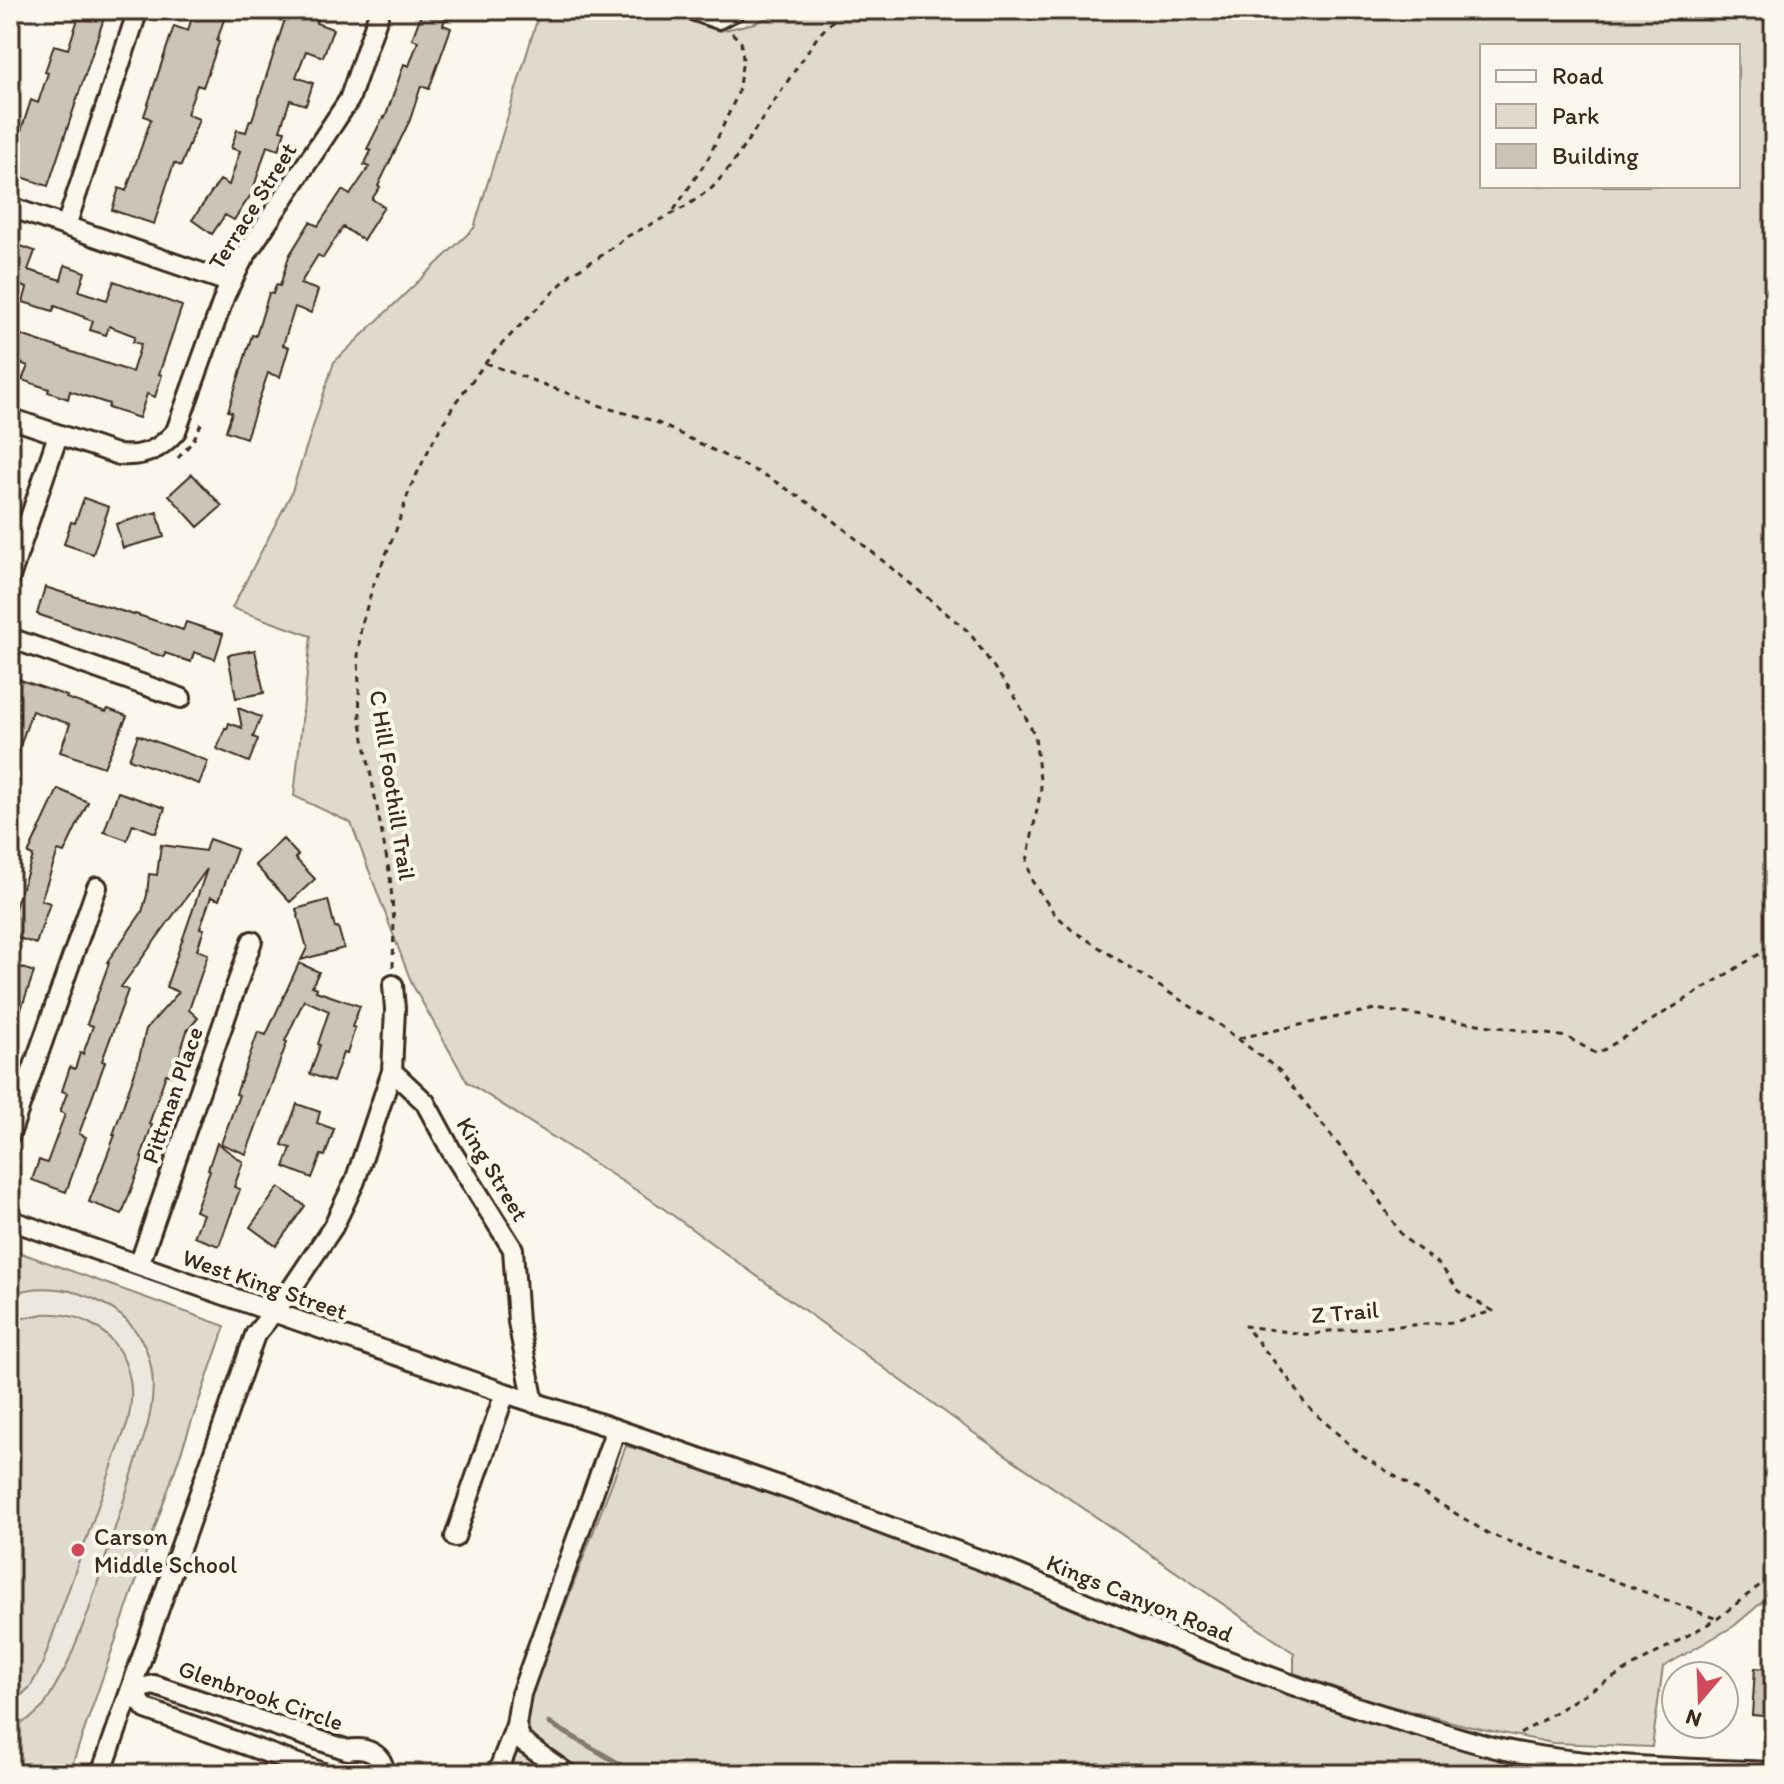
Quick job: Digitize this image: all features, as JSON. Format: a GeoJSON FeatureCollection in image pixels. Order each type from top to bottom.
{"type":"FeatureCollection","features":[{"type":"Feature","properties":{"kind":"street"},"geometry":{"type":"LineString","coordinates":[[66,226],[138,10]]}},
{"type":"Feature","properties":{"kind":"street","name":"Terrace Street"},"geometry":{"type":"LineString","coordinates":[[58,435],[119,455],[134,456],[165,444],[176,431],[225,295],[243,259],[349,100],[380,10]]}},
{"type":"Feature","properties":{"kind":"street"},"geometry":{"type":"LineString","coordinates":[[692,10],[718,19],[736,10]]}},
{"type":"Feature","properties":{"kind":"street"},"geometry":{"type":"LineString","coordinates":[[10,207],[231,283]]}},
{"type":"Feature","properties":{"kind":"street"},"geometry":{"type":"LineString","coordinates":[[10,418],[58,435],[10,577]]}},
{"type":"Feature","properties":{"kind":"street"},"geometry":{"type":"LineString","coordinates":[[10,638],[181,698]]}},
{"type":"Feature","properties":{"kind":"street"},"geometry":{"type":"LineString","coordinates":[[10,1134],[97,887]]}},
{"type":"Feature","properties":{"kind":"street","name":"Pittman Place"},"geometry":{"type":"LineString","coordinates":[[139,1265],[252,941]]}},
{"type":"Feature","properties":{"kind":"street"},"geometry":{"type":"LineString","coordinates":[[101,1774],[255,1335],[288,1294],[333,1227],[355,1181],[392,1071],[393,985]]}},
{"type":"Feature","properties":{"kind":"street","name":"King Street"},"geometry":{"type":"LineString","coordinates":[[392,1071],[425,1102],[452,1152],[513,1249],[518,1322],[534,1403]]}},
{"type":"Feature","properties":{"kind":"street","name":"West King Street"},"geometry":{"type":"LineString","coordinates":[[10,1220],[505,1393]]}},
{"type":"Feature","properties":{"kind":"street"},"geometry":{"type":"LineString","coordinates":[[455,1537],[505,1393]]}},
{"type":"Feature","properties":{"kind":"street","name":"Kings Canyon Road"},"geometry":{"type":"LineString","coordinates":[[505,1393],[616,1429],[982,1560],[1148,1629],[1315,1693],[1541,1764],[1569,1759],[1774,1772]]}},
{"type":"Feature","properties":{"kind":"street"},"geometry":{"type":"LineString","coordinates":[[497,1774],[516,1725],[521,1694],[616,1429]]}},
{"type":"Feature","properties":{"kind":"street","name":"Glenbrook Circle"},"geometry":{"type":"LineString","coordinates":[[131,1690],[154,1685],[348,1750],[368,1750],[380,1759],[384,1774]]}},
{"type":"Feature","properties":{"kind":"street"},"geometry":{"type":"LineString","coordinates":[[131,1690],[146,1709],[326,1774]]}},
{"type":"Feature","properties":{"kind":"street"},"geometry":{"type":"LineString","coordinates":[[516,1725],[521,1741],[568,1774]]}},
{"type":"Feature","properties":{"kind":"path","name":"C Hill Foothill Trail"},"geometry":{"type":"LineString","coordinates":[[393,985],[395,940],[390,876],[360,718],[358,655],[361,627],[373,586],[410,488],[455,403],[526,318],[572,273],[628,236],[712,188],[730,167],[818,36],[843,10]]}},
{"type":"Feature","properties":{"kind":"path"},"geometry":{"type":"LineString","coordinates":[[672,213],[709,157],[738,93],[743,59],[741,42],[718,19]]}},
{"type":"Feature","properties":{"kind":"path"},"geometry":{"type":"LineString","coordinates":[[486,363],[607,408],[654,421],[768,477],[826,514],[969,632],[1017,700],[1035,736],[1041,789],[1027,861],[1032,881],[1054,913],[1072,930],[1236,1038],[1375,1009],[1567,1037],[1597,1054],[1774,945]]}},
{"type":"Feature","properties":{"kind":"path","name":"Z Trail"},"geometry":{"type":"LineString","coordinates":[[1236,1038],[1280,1071],[1364,1177],[1403,1237],[1441,1266],[1459,1291],[1493,1311],[1454,1322],[1311,1335],[1245,1326],[1295,1387],[1305,1404],[1362,1456],[1489,1534],[1717,1619]]}},
{"type":"Feature","properties":{"kind":"path"},"geometry":{"type":"LineString","coordinates":[[1496,1748],[1717,1619],[1774,1574]]}},
{"type":"Feature","properties":{"kind":"shaded area","name":"Carson Middle School"},"geometry":{"type":"Polygon","coordinates":[[[10,1249],[225,1326],[69,1774],[10,1774],[10,1249]]]}},
{"type":"Feature","properties":{"kind":"green space"},"geometry":{"type":"Polygon","coordinates":[[[540,10],[658,10],[720,31],[755,23],[787,10],[1774,10],[1774,1592],[1734,1626],[1675,1660],[1660,1660],[1660,1689],[1652,1747],[1553,1743],[1472,1727],[1379,1703],[1294,1673],[1294,1653],[974,1433],[653,1201],[467,1082],[412,984],[351,823],[294,796],[311,636],[232,608],[291,494],[334,362],[474,228],[540,10]]]}},
{"type":"Feature","properties":{"kind":"green space"},"geometry":{"type":"Polygon","coordinates":[[[10,1249],[225,1326],[69,1774],[10,1774],[10,1730],[44,1706],[67,1665],[89,1610],[147,1427],[153,1387],[151,1368],[147,1351],[128,1322],[94,1299],[52,1289],[31,1289],[10,1294],[10,1249]]]}},
{"type":"Feature","properties":{"kind":"green space"},"geometry":{"type":"Polygon","coordinates":[[[43,1314],[65,1315],[85,1321],[101,1331],[124,1360],[130,1379],[131,1399],[128,1421],[41,1668],[30,1687],[10,1706],[10,1325],[19,1319],[43,1314]]]}},
{"type":"Feature","properties":{"kind":"green space"},"geometry":{"type":"Polygon","coordinates":[[[626,1446],[837,1506],[1448,1734],[1526,1774],[501,1774],[626,1446]]]}},
{"type":"Feature","properties":{"kind":"building"},"geometry":{"type":"Polygon","coordinates":[[[81,10],[104,18],[48,186],[10,173],[10,134],[19,137],[31,100],[38,103],[54,45],[68,49],[81,10]]]}},
{"type":"Feature","properties":{"kind":"building"},"geometry":{"type":"Polygon","coordinates":[[[194,10],[227,10],[203,87],[197,85],[187,114],[199,119],[181,166],[174,163],[154,224],[112,210],[119,188],[126,191],[151,119],[144,116],[174,26],[188,31],[194,10]]]}},
{"type":"Feature","properties":{"kind":"building"},"geometry":{"type":"Polygon","coordinates":[[[288,10],[320,10],[316,23],[333,29],[323,57],[306,51],[296,77],[313,83],[306,105],[290,100],[280,130],[285,131],[279,150],[267,146],[252,193],[234,220],[225,215],[212,234],[192,220],[220,180],[229,185],[240,151],[231,148],[237,130],[246,132],[252,120],[288,10]]]}},
{"type":"Feature","properties":{"kind":"building"},"geometry":{"type":"Polygon","coordinates":[[[423,10],[448,10],[443,25],[451,28],[429,89],[421,86],[410,120],[372,199],[384,207],[363,240],[343,227],[323,258],[318,255],[300,284],[318,290],[311,313],[295,307],[283,345],[289,347],[280,377],[268,373],[246,438],[226,431],[232,412],[228,411],[269,293],[273,294],[276,285],[280,286],[289,256],[310,222],[318,226],[342,190],[350,195],[369,167],[364,165],[371,151],[367,149],[385,118],[404,64],[409,66],[418,41],[412,39],[423,10]]]}},
{"type":"Feature","properties":{"kind":"building"},"geometry":{"type":"Polygon","coordinates":[[[18,245],[35,251],[28,270],[61,280],[65,265],[85,272],[79,291],[107,300],[114,281],[182,306],[159,374],[162,375],[155,397],[147,394],[139,418],[70,391],[68,399],[22,380],[28,366],[10,359],[10,346],[15,333],[132,372],[141,344],[133,342],[135,336],[109,326],[106,335],[90,330],[93,321],[55,306],[53,311],[23,302],[27,288],[10,282],[10,247],[17,249],[18,245]]]}},
{"type":"Feature","properties":{"kind":"building"},"geometry":{"type":"Polygon","coordinates":[[[192,474],[222,506],[198,527],[169,495],[192,474]]]}},
{"type":"Feature","properties":{"kind":"building"},"geometry":{"type":"Polygon","coordinates":[[[84,498],[109,507],[93,554],[64,544],[84,498]]]}},
{"type":"Feature","properties":{"kind":"building"},"geometry":{"type":"Polygon","coordinates":[[[157,512],[164,537],[123,548],[116,524],[157,512]]]}},
{"type":"Feature","properties":{"kind":"building"},"geometry":{"type":"Polygon","coordinates":[[[45,587],[183,630],[186,622],[223,634],[215,659],[194,652],[191,662],[165,653],[164,657],[37,614],[45,587]]]}},
{"type":"Feature","properties":{"kind":"building"},"geometry":{"type":"Polygon","coordinates":[[[255,650],[264,693],[236,698],[228,655],[255,650]]]}},
{"type":"Feature","properties":{"kind":"building"},"geometry":{"type":"Polygon","coordinates":[[[15,678],[106,712],[108,709],[127,716],[104,767],[60,752],[70,724],[32,711],[10,769],[10,694],[15,678]]]}},
{"type":"Feature","properties":{"kind":"building"},"geometry":{"type":"Polygon","coordinates":[[[238,708],[261,717],[253,737],[258,739],[249,762],[217,749],[229,723],[242,728],[238,708]]]}},
{"type":"Feature","properties":{"kind":"building"},"geometry":{"type":"Polygon","coordinates":[[[138,735],[208,761],[199,784],[129,759],[138,735]]]}},
{"type":"Feature","properties":{"kind":"building"},"geometry":{"type":"Polygon","coordinates":[[[58,789],[88,802],[64,853],[58,851],[41,900],[50,903],[36,944],[10,935],[10,922],[33,856],[28,854],[58,789]]]}},
{"type":"Feature","properties":{"kind":"building"},"geometry":{"type":"Polygon","coordinates":[[[118,792],[165,808],[156,833],[133,824],[127,840],[104,832],[118,792]]]}},
{"type":"Feature","properties":{"kind":"building"},"geometry":{"type":"Polygon","coordinates":[[[209,839],[237,849],[219,900],[211,897],[200,928],[204,929],[197,950],[208,954],[189,1010],[198,1018],[187,1031],[173,1076],[166,1074],[149,1124],[152,1125],[143,1158],[122,1214],[89,1202],[115,1135],[146,1029],[179,992],[166,987],[207,869],[121,987],[128,990],[79,1134],[86,1137],[66,1192],[32,1180],[39,1160],[47,1163],[65,1114],[60,1112],[67,1093],[62,1091],[70,1067],[75,1069],[93,1026],[87,1024],[107,962],[142,912],[149,874],[157,875],[161,845],[205,851],[209,839]]]}},
{"type":"Feature","properties":{"kind":"building"},"geometry":{"type":"Polygon","coordinates":[[[283,839],[298,855],[295,858],[315,879],[290,902],[255,865],[283,839]]]}},
{"type":"Feature","properties":{"kind":"building"},"geometry":{"type":"Polygon","coordinates":[[[328,900],[344,948],[301,960],[307,948],[296,909],[328,900]]]}},
{"type":"Feature","properties":{"kind":"building"},"geometry":{"type":"Polygon","coordinates":[[[10,963],[34,972],[12,1035],[10,1034],[10,963]]]}},
{"type":"Feature","properties":{"kind":"building"},"geometry":{"type":"Polygon","coordinates":[[[299,963],[319,972],[312,986],[317,988],[316,991],[360,1006],[352,1027],[355,1028],[347,1054],[343,1053],[333,1082],[310,1074],[329,1011],[304,1000],[285,1041],[246,1154],[221,1144],[258,1032],[266,1035],[299,963]]]}},
{"type":"Feature","properties":{"kind":"building"},"geometry":{"type":"Polygon","coordinates":[[[297,1104],[320,1112],[317,1123],[334,1129],[325,1156],[321,1155],[312,1178],[284,1167],[291,1148],[282,1145],[297,1104]]]}},
{"type":"Feature","properties":{"kind":"building"},"geometry":{"type":"Polygon","coordinates":[[[217,1143],[243,1162],[234,1187],[240,1189],[219,1246],[194,1237],[203,1214],[195,1211],[217,1143]]]}},
{"type":"Feature","properties":{"kind":"building"},"geometry":{"type":"Polygon","coordinates":[[[279,1187],[305,1206],[276,1246],[250,1227],[279,1187]]]}},
{"type":"Feature","properties":{"kind":"building"},"geometry":{"type":"Polygon","coordinates":[[[1755,1668],[1774,1669],[1774,1717],[1752,1715],[1755,1668]]]}},
{"type":"Feature","properties":{"kind":"waterway"},"geometry":{"type":"LineString","coordinates":[[549,1723],[637,1774]]}},
{"type":"Feature","properties":{"kind":"place","name":"Carson Middle School"},"geometry":{"type":"Point","coordinates":[78,1550]}}]}
